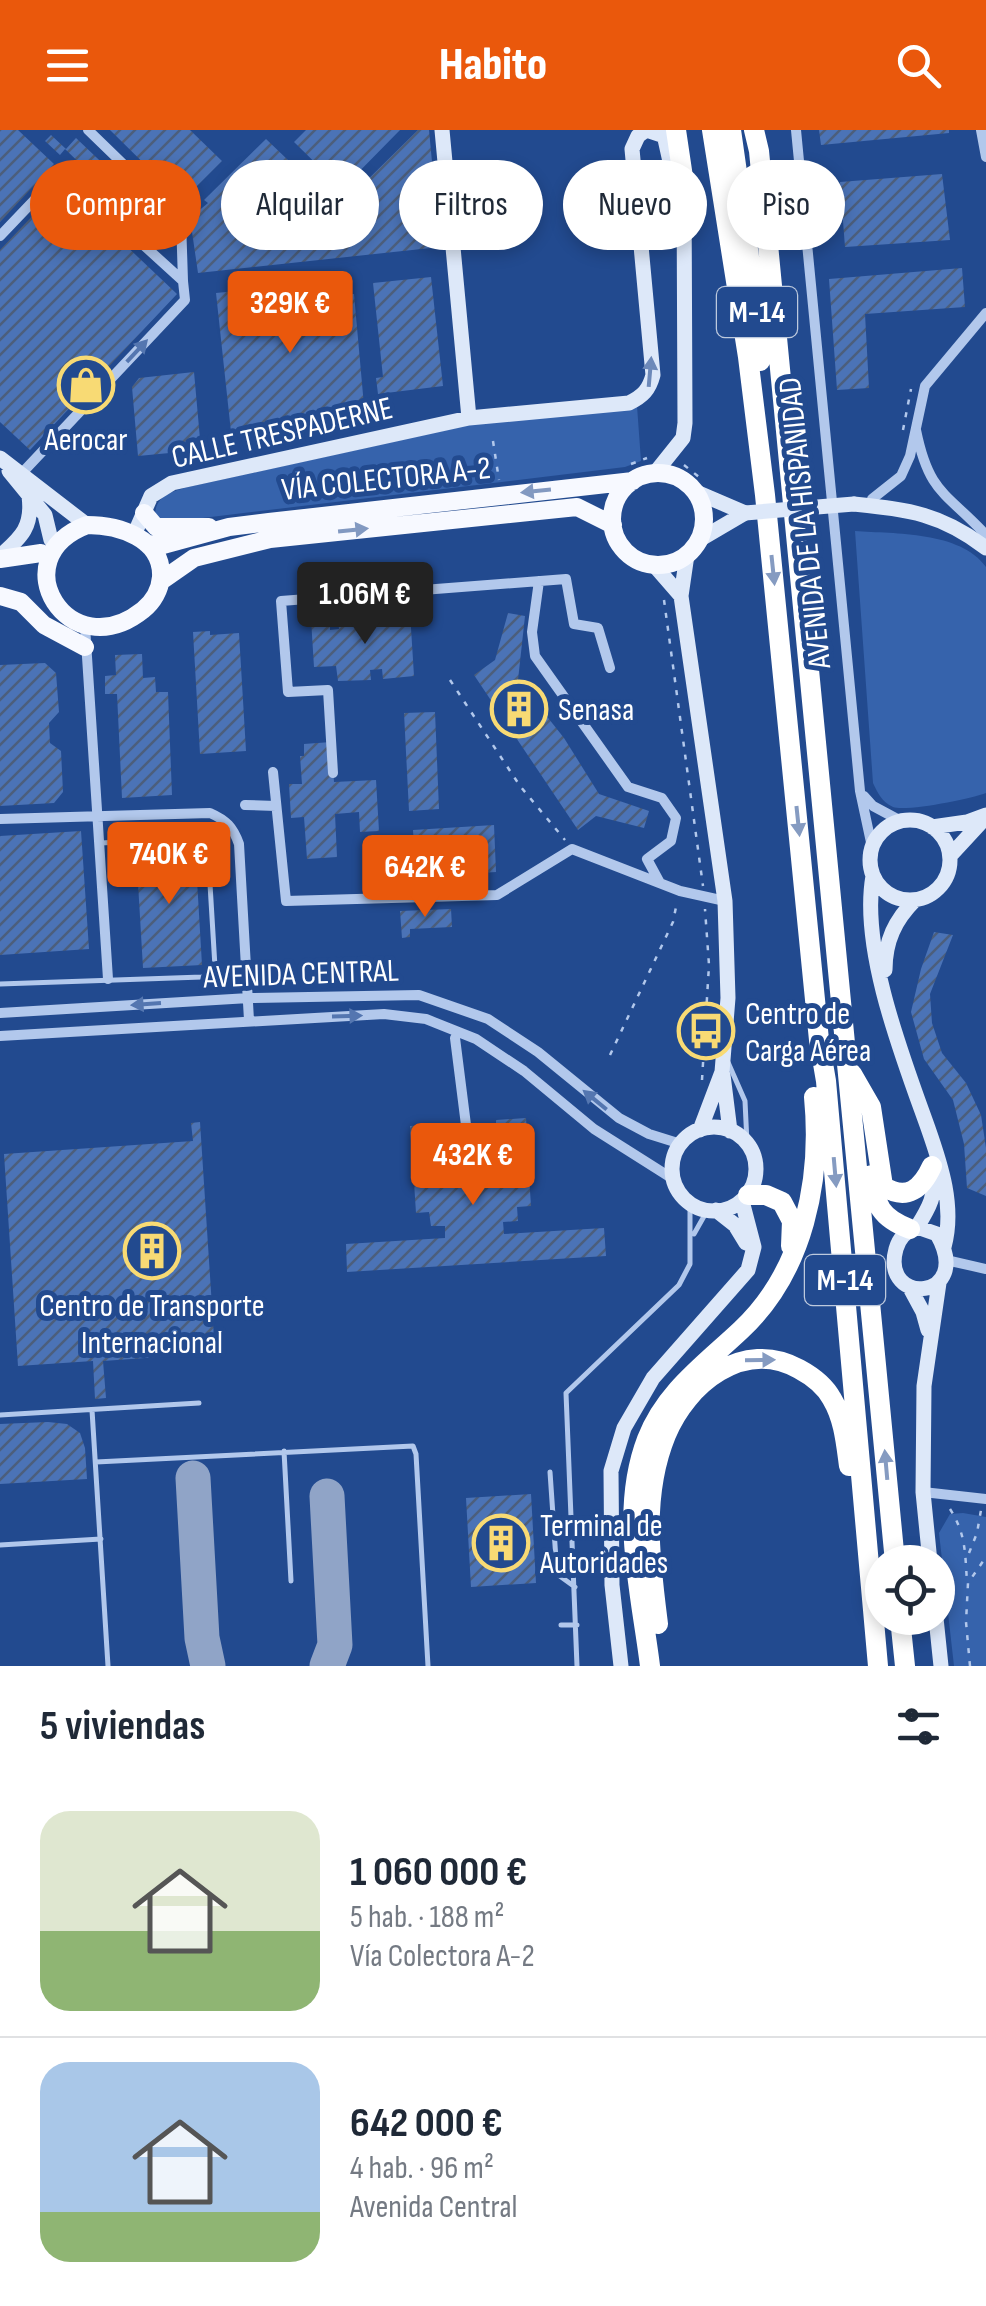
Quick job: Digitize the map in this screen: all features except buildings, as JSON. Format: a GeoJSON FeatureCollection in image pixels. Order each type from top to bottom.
{"type":"FeatureCollection","features":[{"type":"Feature","properties":{"kind":"highway"},"geometry":{"type":"LineString","coordinates":[[702,130],[714,155]]}},
{"type":"Feature","properties":{"kind":"highway"},"geometry":{"type":"LineString","coordinates":[[712,130],[748,357],[765,495]]}},
{"type":"Feature","properties":{"kind":"highway","name":"M-14"},"geometry":{"type":"LineString","coordinates":[[731,130],[758,320],[765,495]]}},
{"type":"Feature","properties":{"kind":"highway"},"geometry":{"type":"LineString","coordinates":[[668,132],[677,160]]}},
{"type":"Feature","properties":{"kind":"highway","name":"M-14"},"geometry":{"type":"LineString","coordinates":[[757,137],[893,1545]]}},
{"type":"Feature","properties":{"kind":"highway","name":"AVENIDA DE LA HISPANIDAD"},"geometry":{"type":"LineString","coordinates":[[765,495],[819,1040]]}},
{"type":"Feature","properties":{"kind":"highway"},"geometry":{"type":"LineString","coordinates":[[650,1666],[633,1527],[636,1486],[647,1439],[683,1382],[742,1329],[767,1301],[787,1269],[803,1231],[812,1182],[816,1120],[813,1090],[819,1040]]}},
{"type":"Feature","properties":{"kind":"highway","name":"M-14"},"geometry":{"type":"LineString","coordinates":[[819,1040],[826,1081],[878,1666]]}},
{"type":"Feature","properties":{"kind":"highway"},"geometry":{"type":"LineString","coordinates":[[848,1068],[871,1107],[884,1186],[898,1194],[908,1194],[925,1182],[932,1166]]}},
{"type":"Feature","properties":{"kind":"highway"},"geometry":{"type":"LineString","coordinates":[[852,1116],[868,1142],[874,1201],[890,1221],[913,1228]]}},
{"type":"Feature","properties":{"kind":"highway"},"geometry":{"type":"LineString","coordinates":[[745,1198],[774,1197],[787,1208],[792,1230],[787,1269]]}},
{"type":"Feature","properties":{"kind":"highway"},"geometry":{"type":"LineString","coordinates":[[663,1666],[649,1544],[651,1492],[672,1424],[711,1376],[731,1363],[769,1359],[792,1365],[822,1386],[839,1414],[850,1480],[864,1520]]}},
{"type":"Feature","properties":{"kind":"highway"},"geometry":{"type":"LineString","coordinates":[[902,1635],[905,1666]]}},
{"type":"Feature","properties":{"kind":"main road"},"geometry":{"type":"LineString","coordinates":[[655,473],[678,477],[696,492],[703,507],[704,524],[700,540],[687,555],[677,562],[654,565],[631,556],[612,525],[616,500],[633,480],[655,473]]}},
{"type":"Feature","properties":{"kind":"main road","name":"VÍA COLECTORA A-2"},"geometry":{"type":"LineString","coordinates":[[141,540],[176,542],[229,527],[633,480]]}},
{"type":"Feature","properties":{"kind":"main road","name":"VÍA COLECTORA A-2"},"geometry":{"type":"LineString","coordinates":[[161,581],[194,558],[270,539],[576,507],[612,525]]}},
{"type":"Feature","properties":{"kind":"main road"},"geometry":{"type":"LineString","coordinates":[[144,513],[148,521],[164,528],[229,527]]}},
{"type":"Feature","properties":{"kind":"main road"},"geometry":{"type":"LineString","coordinates":[[0,557],[46,546],[67,531],[87,525],[107,525],[141,540],[160,565],[161,581],[146,608],[134,616],[106,626],[85,626],[61,618],[39,596],[34,575],[46,546]]}},
{"type":"Feature","properties":{"kind":"main road"},"geometry":{"type":"LineString","coordinates":[[0,585],[39,596]]}},
{"type":"Feature","properties":{"kind":"main road"},"geometry":{"type":"LineString","coordinates":[[0,596],[21,602],[44,625],[85,647]]}},
{"type":"Feature","properties":{"kind":"street"},"geometry":{"type":"LineString","coordinates":[[88,130],[118,160]]}},
{"type":"Feature","properties":{"kind":"street"},"geometry":{"type":"LineString","coordinates":[[442,130],[470,418]]}},
{"type":"Feature","properties":{"kind":"street","name":"CALLE TRESPADERNE"},"geometry":{"type":"LineString","coordinates":[[141,540],[144,513],[152,496],[172,483],[470,418],[629,404],[650,387],[653,374],[632,148],[646,130],[668,132]]}},
{"type":"Feature","properties":{"kind":"street","name":"AVENIDA DE LA HISPANIDAD"},"geometry":{"type":"LineString","coordinates":[[796,130],[860,792],[872,847]]}},
{"type":"Feature","properties":{"kind":"street"},"geometry":{"type":"LineString","coordinates":[[981,130],[986,157]]}},
{"type":"Feature","properties":{"kind":"street"},"geometry":{"type":"LineString","coordinates":[[0,236],[30,205]]}},
{"type":"Feature","properties":{"kind":"street"},"geometry":{"type":"LineString","coordinates":[[149,250],[183,281]]}},
{"type":"Feature","properties":{"kind":"street"},"geometry":{"type":"LineString","coordinates":[[22,473],[185,300],[181,250]]}},
{"type":"Feature","properties":{"kind":"street"},"geometry":{"type":"LineString","coordinates":[[655,473],[683,438],[686,424],[685,250]]}},
{"type":"Feature","properties":{"kind":"street"},"geometry":{"type":"LineString","coordinates":[[872,499],[900,476],[910,456],[925,386],[986,313]]}},
{"type":"Feature","properties":{"kind":"street"},"geometry":{"type":"LineString","coordinates":[[915,424],[922,462],[936,488],[986,537]]}},
{"type":"Feature","properties":{"kind":"street"},"geometry":{"type":"LineString","coordinates":[[0,459],[87,525]]}},
{"type":"Feature","properties":{"kind":"street"},"geometry":{"type":"LineString","coordinates":[[0,459],[45,515],[46,546]]}},
{"type":"Feature","properties":{"kind":"street"},"geometry":{"type":"LineString","coordinates":[[696,492],[745,513],[854,504],[909,509],[961,529],[986,548]]}},
{"type":"Feature","properties":{"kind":"street"},"geometry":{"type":"LineString","coordinates":[[0,557],[24,536],[30,521],[29,496]]}},
{"type":"Feature","properties":{"kind":"street"},"geometry":{"type":"LineString","coordinates":[[854,504],[872,499],[942,510],[986,537]]}},
{"type":"Feature","properties":{"kind":"street"},"geometry":{"type":"LineString","coordinates":[[700,540],[745,513]]}},
{"type":"Feature","properties":{"kind":"street"},"geometry":{"type":"LineString","coordinates":[[687,555],[681,596],[725,902],[728,998],[722,1072],[700,1130],[681,1144],[675,1155],[673,1179],[690,1204],[712,1210],[735,1224],[752,1260]]}},
{"type":"Feature","properties":{"kind":"street"},"geometry":{"type":"LineString","coordinates":[[654,565],[681,596]]}},
{"type":"Feature","properties":{"kind":"street"},"geometry":{"type":"LineString","coordinates":[[334,772],[328,690],[288,692],[281,601],[566,579],[574,624],[598,628],[610,668]]}},
{"type":"Feature","properties":{"kind":"street"},"geometry":{"type":"LineString","coordinates":[[539,580],[532,632],[535,656],[628,787],[662,798],[676,818],[670,841],[647,859],[661,884]]}},
{"type":"Feature","properties":{"kind":"street"},"geometry":{"type":"LineString","coordinates":[[85,626],[108,979]]}},
{"type":"Feature","properties":{"kind":"street"},"geometry":{"type":"LineString","coordinates":[[273,772],[286,902],[496,894],[572,849],[680,891],[725,902]]}},
{"type":"Feature","properties":{"kind":"street"},"geometry":{"type":"LineString","coordinates":[[860,792],[873,806],[901,821]]}},
{"type":"Feature","properties":{"kind":"street"},"geometry":{"type":"LineString","coordinates":[[245,805],[276,806]]}},
{"type":"Feature","properties":{"kind":"street"},"geometry":{"type":"LineString","coordinates":[[0,819],[210,813],[230,824],[239,844],[249,1020]]}},
{"type":"Feature","properties":{"kind":"street"},"geometry":{"type":"LineString","coordinates":[[932,827],[986,816]]}},
{"type":"Feature","properties":{"kind":"street"},"geometry":{"type":"LineString","coordinates":[[950,856],[986,816]]}},
{"type":"Feature","properties":{"kind":"street"},"geometry":{"type":"LineString","coordinates":[[885,994],[884,953],[898,918],[915,900],[930,895],[941,885],[948,871],[950,856],[941,835],[917,820],[888,826],[872,847],[869,900],[885,994],[943,1171],[948,1232],[924,1386],[923,1492],[928,1545]]}},
{"type":"Feature","properties":{"kind":"street"},"geometry":{"type":"LineString","coordinates":[[873,876],[890,895],[915,900]]}},
{"type":"Feature","properties":{"kind":"street","name":"AVENIDA CENTRAL"},"geometry":{"type":"LineString","coordinates":[[0,1013],[249,998],[404,994],[452,1004],[488,1019],[512,1033],[619,1118],[649,1134],[681,1144]]}},
{"type":"Feature","properties":{"kind":"street","name":"AVENIDA CENTRAL"},"geometry":{"type":"LineString","coordinates":[[0,1036],[384,1014],[426,1019],[498,1052],[594,1129],[673,1179]]}},
{"type":"Feature","properties":{"kind":"street"},"geometry":{"type":"LineString","coordinates":[[455,1038],[466,1125]]}},
{"type":"Feature","properties":{"kind":"street"},"geometry":{"type":"LineString","coordinates":[[722,1072],[730,1130]]}},
{"type":"Feature","properties":{"kind":"street"},"geometry":{"type":"LineString","coordinates":[[700,1130],[730,1130],[746,1143],[756,1163],[753,1185],[745,1198],[712,1210]]}},
{"type":"Feature","properties":{"kind":"street"},"geometry":{"type":"LineString","coordinates":[[929,1132],[936,1188],[930,1208],[901,1238],[894,1260],[902,1282],[924,1312],[930,1344]]}},
{"type":"Feature","properties":{"kind":"street"},"geometry":{"type":"LineString","coordinates":[[621,1666],[612,1586],[611,1471],[635,1404],[653,1378],[740,1282],[752,1260],[754,1247],[745,1198]]}},
{"type":"Feature","properties":{"kind":"street"},"geometry":{"type":"LineString","coordinates":[[913,1228],[937,1234],[945,1253],[986,1269]]}},
{"type":"Feature","properties":{"kind":"street"},"geometry":{"type":"LineString","coordinates":[[910,1288],[930,1290],[939,1283]]}},
{"type":"Feature","properties":{"kind":"street"},"geometry":{"type":"LineString","coordinates":[[923,1492],[983,1505]]}},
{"type":"Feature","properties":{"kind":"street"},"geometry":{"type":"LineString","coordinates":[[937,1635],[940,1666]]}},
{"type":"Feature","properties":{"kind":"lane"},"geometry":{"type":"LineString","coordinates":[[0,984],[202,978],[210,974],[215,966],[208,851],[204,842],[196,838],[98,843]]}},
{"type":"Feature","properties":{"kind":"lane"},"geometry":{"type":"LineString","coordinates":[[724,1055],[745,1101],[746,1143]]}},
{"type":"Feature","properties":{"kind":"lane"},"geometry":{"type":"LineString","coordinates":[[577,1666],[566,1392],[679,1286],[690,1264],[690,1204]]}},
{"type":"Feature","properties":{"kind":"lane"},"geometry":{"type":"LineString","coordinates":[[692,1237],[712,1210]]}},
{"type":"Feature","properties":{"kind":"lane"},"geometry":{"type":"LineString","coordinates":[[0,1415],[199,1404]]}},
{"type":"Feature","properties":{"kind":"lane"},"geometry":{"type":"LineString","coordinates":[[92,1410],[108,1666]]}},
{"type":"Feature","properties":{"kind":"lane"},"geometry":{"type":"LineString","coordinates":[[96,1462],[406,1444],[414,1448],[428,1666]]}},
{"type":"Feature","properties":{"kind":"lane"},"geometry":{"type":"LineString","coordinates":[[284,1452],[291,1582]]}},
{"type":"Feature","properties":{"kind":"lane"},"geometry":{"type":"LineString","coordinates":[[550,1472],[558,1574],[575,1587]]}},
{"type":"Feature","properties":{"kind":"lane"},"geometry":{"type":"LineString","coordinates":[[0,1545],[101,1539]]}},
{"type":"Feature","properties":{"kind":"lane"},"geometry":{"type":"LineString","coordinates":[[561,1624],[577,1625]]}},
{"type":"Feature","properties":{"kind":"path"},"geometry":{"type":"LineString","coordinates":[[492,441],[499,481]]}},
{"type":"Feature","properties":{"kind":"path"},"geometry":{"type":"LineString","coordinates":[[664,600],[710,965],[702,1081]]}},
{"type":"Feature","properties":{"kind":"path"},"geometry":{"type":"LineString","coordinates":[[450,680],[520,786],[572,849]]}},
{"type":"Feature","properties":{"kind":"path"},"geometry":{"type":"LineString","coordinates":[[610,1054],[673,922],[680,891]]}},
{"type":"Feature","properties":{"kind":"path"},"geometry":{"type":"LineString","coordinates":[[968,1554],[978,1534],[983,1505]]}},
{"type":"Feature","properties":{"kind":"path"},"geometry":{"type":"LineString","coordinates":[[950,1509],[962,1527],[968,1554],[966,1622],[970,1666]]}},
{"type":"Feature","properties":{"kind":"path"},"geometry":{"type":"LineString","coordinates":[[968,1583],[986,1556]]}},
{"type":"Feature","properties":{"kind":"shaded area"},"geometry":{"type":"Polygon","coordinates":[[[637,406],[641,461],[625,467],[186,520],[155,515],[161,499],[188,487],[478,423],[637,406]]]}},
{"type":"Feature","properties":{"kind":"shaded area"},"geometry":{"type":"Polygon","coordinates":[[[855,531],[944,541],[975,555],[986,567],[986,793],[900,808],[886,802],[873,783],[855,531]]]}},
{"type":"Feature","properties":{"kind":"shaded area"},"geometry":{"type":"Polygon","coordinates":[[[950,1514],[986,1517],[986,1666],[954,1666],[951,1635],[955,1635],[955,1545],[940,1545],[939,1533],[950,1514]]]}},
{"type":"Feature","properties":{"kind":"taxiway"},"geometry":{"type":"LineString","coordinates":[[193,1478],[202,1638],[208,1666]]}},
{"type":"Feature","properties":{"kind":"taxiway"},"geometry":{"type":"LineString","coordinates":[[327,1496],[335,1645],[327,1666]]}},
{"type":"Feature","properties":{"kind":"place","name":"Aerocar"},"geometry":{"type":"Point","coordinates":[86,385]}},
{"type":"Feature","properties":{"kind":"place","name":"Senasa"},"geometry":{"type":"Point","coordinates":[519,709]}},
{"type":"Feature","properties":{"kind":"place","name":"Centro de Carga Aérea"},"geometry":{"type":"Point","coordinates":[706,1031]}},
{"type":"Feature","properties":{"kind":"place","name":"Centro de Transporte Internacional"},"geometry":{"type":"Point","coordinates":[152,1251]}},
{"type":"Feature","properties":{"kind":"place","name":"Terminal de Autoridades"},"geometry":{"type":"Point","coordinates":[501,1543]}}]}
